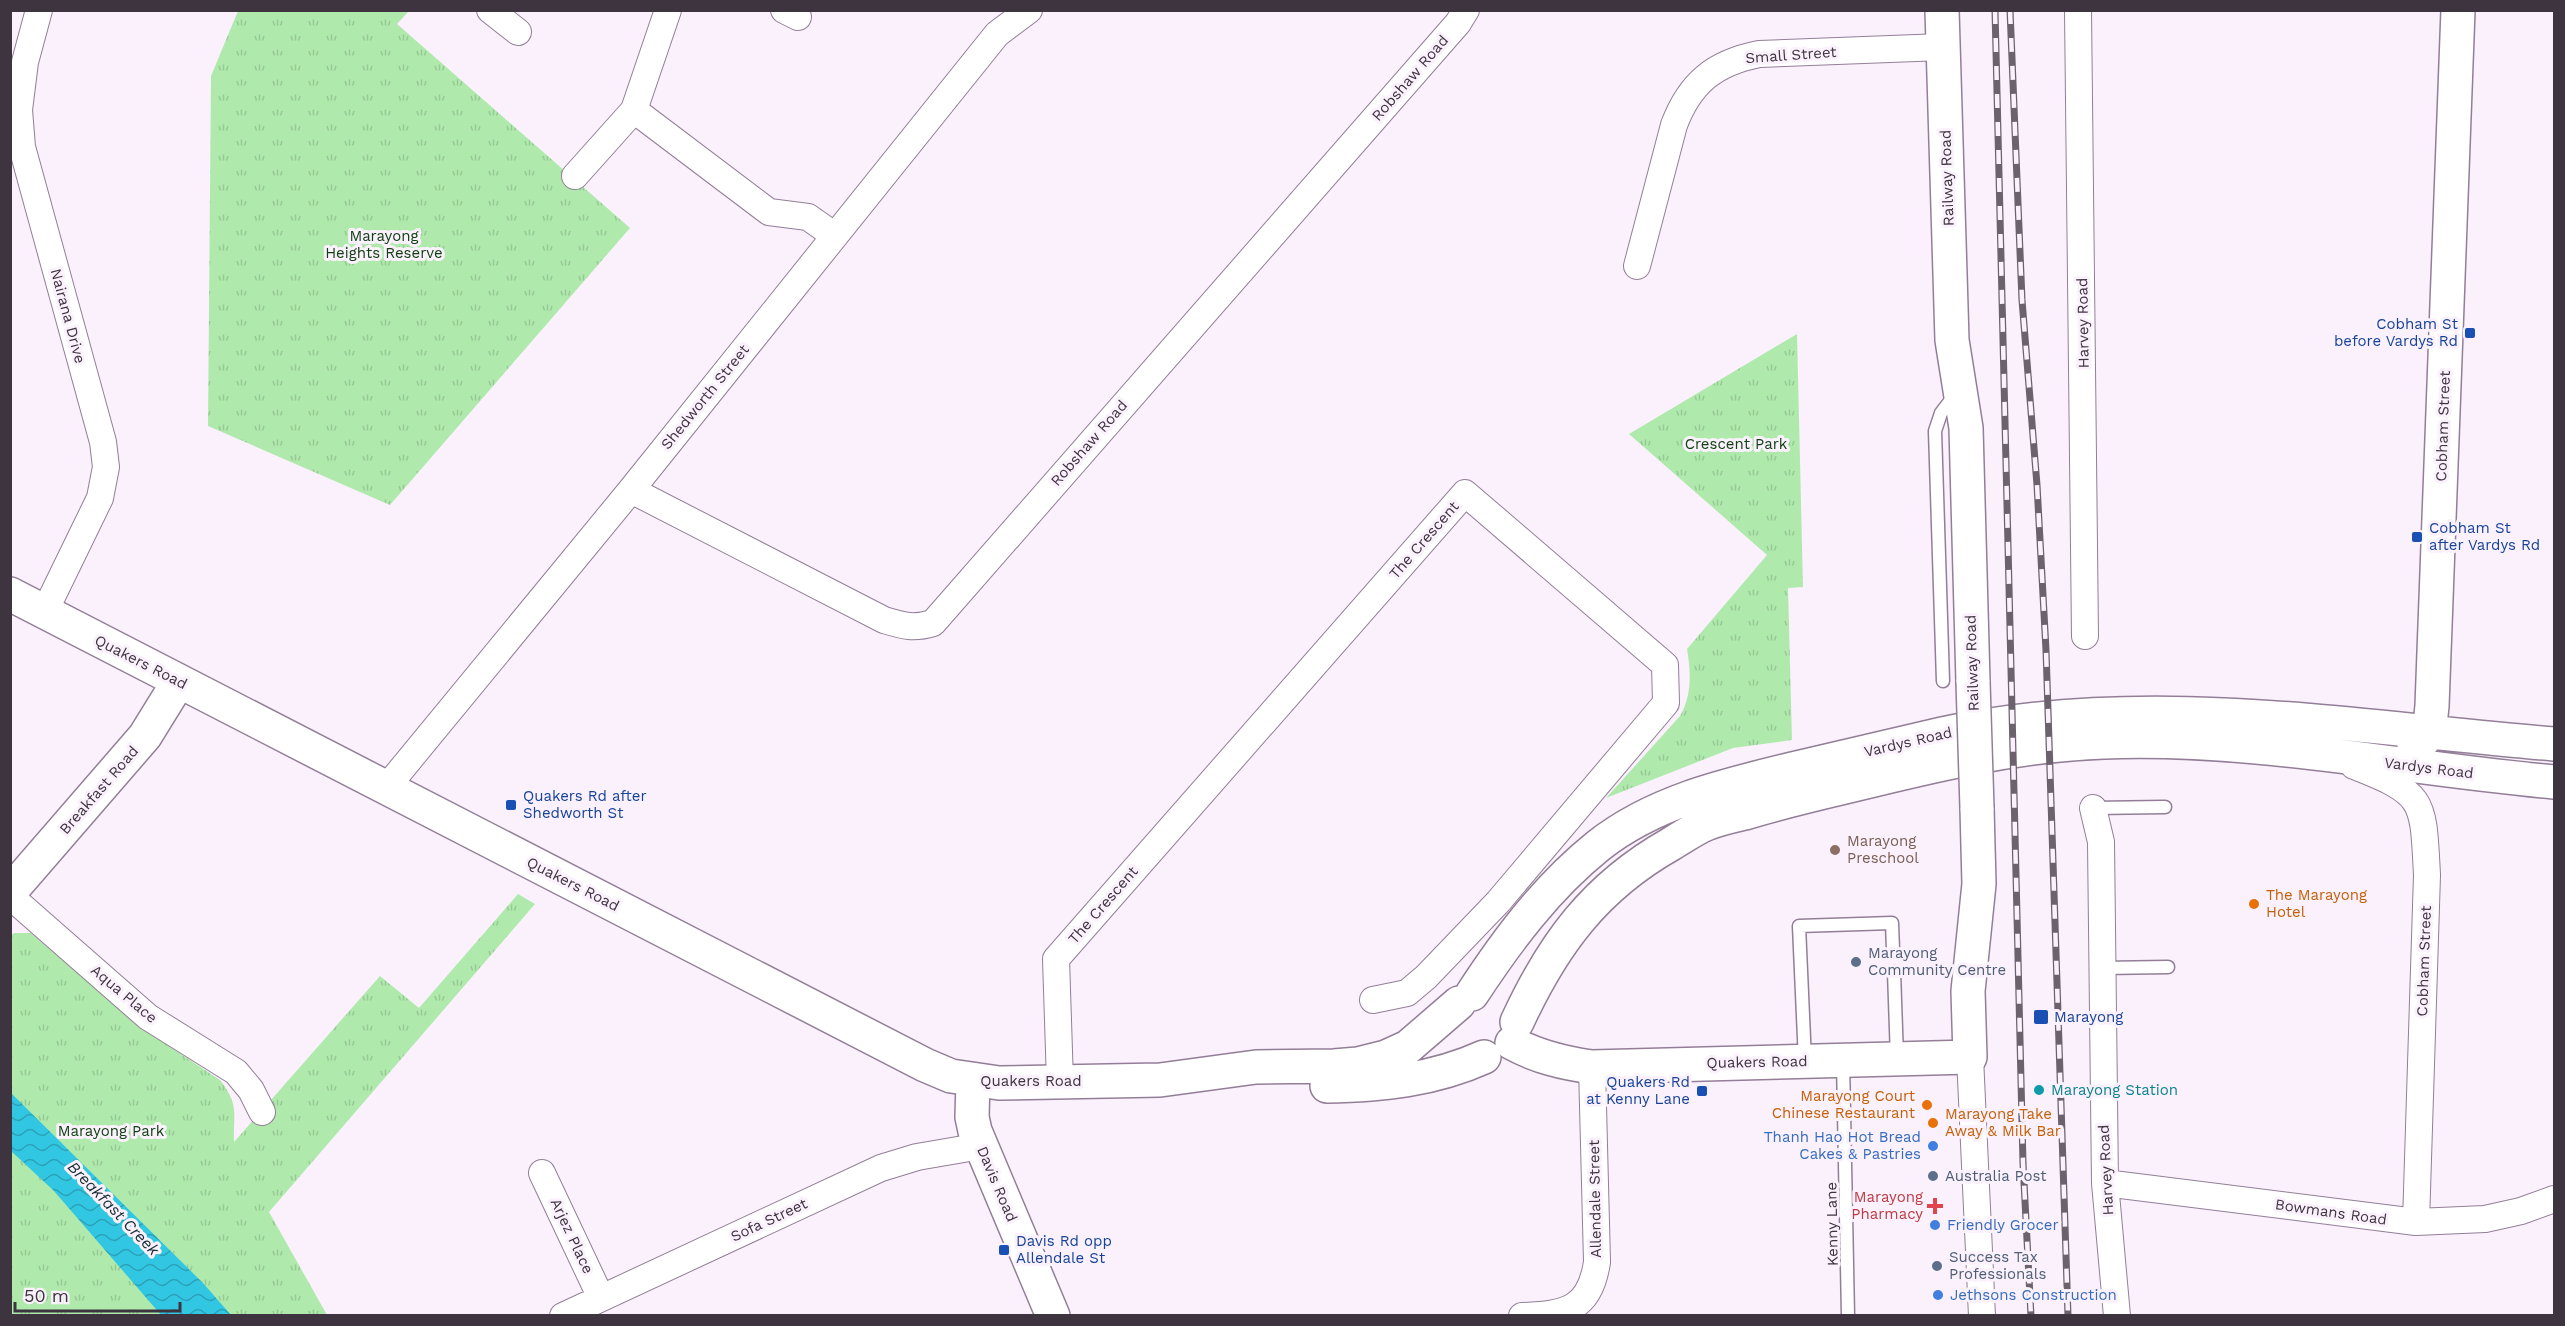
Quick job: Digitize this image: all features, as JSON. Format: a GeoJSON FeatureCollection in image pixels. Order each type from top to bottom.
{"type":"FeatureCollection","features":[{"type":"Feature","properties":{"kind":"main road","name":"Railway Road"},"geometry":{"type":"LineString","coordinates":[[1942,10],[1952,340],[1966,428],[1958,682],[1977,808],[1978,884],[1968,991],[1970,1057]]}},
{"type":"Feature","properties":{"kind":"main road","name":"Cobham Street"},"geometry":{"type":"LineString","coordinates":[[2429,734],[2439,558],[2457,10]]}},
{"type":"Feature","properties":{"kind":"main road","name":"Quakers Road"},"geometry":{"type":"LineString","coordinates":[[10,594],[925,1065],[951,1076],[999,1083],[1160,1080],[1256,1087],[1360,1085],[1425,1077],[1465,1065],[1504,1040],[1526,1051],[1558,1062],[1592,1066],[1970,1057]]}},
{"type":"Feature","properties":{"kind":"main road","name":"Breakfast Road"},"geometry":{"type":"LineString","coordinates":[[10,894],[146,736],[179,681]]}},
{"type":"Feature","properties":{"kind":"main road","name":"Vardys Road"},"geometry":{"type":"LineString","coordinates":[[1466,998],[1519,926],[1556,884],[1600,844],[1656,811],[1719,787],[1970,728],[2066,715],[2174,713],[2245,716],[2554,744]]}},
{"type":"Feature","properties":{"kind":"main road","name":"Vardys Road"},"geometry":{"type":"LineString","coordinates":[[2329,756],[2403,750],[2423,742],[2429,734]]}},
{"type":"Feature","properties":{"kind":"main road","name":"Vardys Road"},"geometry":{"type":"LineString","coordinates":[[2429,734],[2434,743],[2450,758],[2542,781]]}},
{"type":"Feature","properties":{"kind":"main road","name":"Vardys Road"},"geometry":{"type":"LineString","coordinates":[[1504,1040],[1556,949],[1598,897],[1647,858],[1706,824],[1776,804],[1946,762],[2027,748],[2103,742],[2169,742],[2329,756],[2542,781]]}},
{"type":"Feature","properties":{"kind":"main road"},"geometry":{"type":"LineString","coordinates":[[1482,991],[1502,996],[1515,1012],[1504,1040],[1464,1050],[1453,1033],[1454,1012],[1466,998],[1482,991]]}},
{"type":"Feature","properties":{"kind":"main road","name":"Quakers Road"},"geometry":{"type":"LineString","coordinates":[[1160,1080],[1256,1067],[1334,1066],[1386,1057],[1408,1047],[1466,998]]}},
{"type":"Feature","properties":{"kind":"main road","name":"Davis Road"},"geometry":{"type":"LineString","coordinates":[[973,1081],[972,1117],[981,1146],[1053,1316]]}},
{"type":"Feature","properties":{"kind":"street","name":"Nairana Drive"},"geometry":{"type":"LineString","coordinates":[[39,10],[25,62],[19,110],[22,147],[103,442],[106,467],[100,498],[45,611]]}},
{"type":"Feature","properties":{"kind":"street"},"geometry":{"type":"LineString","coordinates":[[490,10],[518,32]]}},
{"type":"Feature","properties":{"kind":"street"},"geometry":{"type":"LineString","coordinates":[[574,176],[634,110],[668,10]]}},
{"type":"Feature","properties":{"kind":"street","name":"Shedworth Street"},"geometry":{"type":"LineString","coordinates":[[386,788],[631,490],[998,34],[1029,10]]}},
{"type":"Feature","properties":{"kind":"street","name":"Robshaw Road"},"geometry":{"type":"LineString","coordinates":[[631,490],[885,620],[901,626],[918,628],[933,623],[1458,23],[1466,10]]}},
{"type":"Feature","properties":{"kind":"street","name":"Harvey Road"},"geometry":{"type":"LineString","coordinates":[[2078,10],[2085,636]]}},
{"type":"Feature","properties":{"kind":"street","name":"Small Street"},"geometry":{"type":"LineString","coordinates":[[1637,266],[1681,106],[1702,80],[1722,65],[1759,54],[1943,47]]}},
{"type":"Feature","properties":{"kind":"street"},"geometry":{"type":"LineString","coordinates":[[634,110],[769,212],[808,217],[835,236]]}},
{"type":"Feature","properties":{"kind":"street","name":"The Crescent"},"geometry":{"type":"LineString","coordinates":[[1060,1082],[1056,959],[1465,493],[1665,665],[1666,703],[1498,902],[1426,977],[1407,993],[1373,1000]]}},
{"type":"Feature","properties":{"kind":"street","name":"Cobham Street"},"geometry":{"type":"LineString","coordinates":[[2329,756],[2394,782],[2414,798],[2420,807],[2424,828],[2427,875],[2416,1222]]}},
{"type":"Feature","properties":{"kind":"street","name":"Harvey Road"},"geometry":{"type":"LineString","coordinates":[[2093,808],[2101,842],[2105,1183],[2118,1316]]}},
{"type":"Feature","properties":{"kind":"street","name":"Aqua Place"},"geometry":{"type":"LineString","coordinates":[[10,894],[148,1017],[236,1072],[251,1090],[262,1112]]}},
{"type":"Feature","properties":{"kind":"street","name":"Railway Road"},"geometry":{"type":"LineString","coordinates":[[1970,1057],[1982,1316]]}},
{"type":"Feature","properties":{"kind":"street","name":"Allendale Street"},"geometry":{"type":"LineString","coordinates":[[1522,1316],[1569,1311],[1583,1298],[1594,1281],[1597,1262],[1592,1066]]}},
{"type":"Feature","properties":{"kind":"street","name":"Sofa Street"},"geometry":{"type":"LineString","coordinates":[[563,1316],[881,1168],[917,1157],[981,1146]]}},
{"type":"Feature","properties":{"kind":"street","name":"Arjez Place"},"geometry":{"type":"LineString","coordinates":[[542,1173],[601,1298]]}},
{"type":"Feature","properties":{"kind":"street","name":"Bowmans Road"},"geometry":{"type":"LineString","coordinates":[[2105,1183],[2416,1222],[2485,1219],[2521,1211],[2554,1199]]}},
{"type":"Feature","properties":{"kind":"lane"},"geometry":{"type":"LineString","coordinates":[[2093,808],[2165,807]]}},
{"type":"Feature","properties":{"kind":"lane"},"geometry":{"type":"LineString","coordinates":[[1804,1061],[1799,926],[1892,923],[1893,950]]}},
{"type":"Feature","properties":{"kind":"lane"},"geometry":{"type":"LineString","coordinates":[[2102,968],[2168,967]]}},
{"type":"Feature","properties":{"kind":"lane"},"geometry":{"type":"LineString","coordinates":[[1894,972],[1897,1059]]}},
{"type":"Feature","properties":{"kind":"lane","name":"Kenny Lane"},"geometry":{"type":"LineString","coordinates":[[1843,1060],[1848,1316]]}},
{"type":"Feature","properties":{"kind":"green space","name":"Marayong Heights Reserve"},"geometry":{"type":"Polygon","coordinates":[[[238,11],[409,11],[397,24],[630,228],[390,505],[208,426],[211,76],[238,11]]]}},
{"type":"Feature","properties":{"kind":"green space","name":"Crescent Park"},"geometry":{"type":"Polygon","coordinates":[[[1797,334],[1803,587],[1788,588],[1792,740],[1733,748],[1606,798],[1680,716],[1687,700],[1690,683],[1687,649],[1767,555],[1629,434],[1797,334]]]}},
{"type":"Feature","properties":{"kind":"green space","name":"Marayong Park"},"geometry":{"type":"Polygon","coordinates":[[[518,894],[535,904],[269,1212],[327,1315],[11,1316],[10,936],[14,933],[31,933],[140,1027],[220,1080],[233,1103],[234,1142],[380,976],[419,1008],[518,894]]]}},
{"type":"Feature","properties":{"kind":"water","name":"Breakfast Creek"},"geometry":{"type":"Polygon","coordinates":[[[11,1093],[203,1283],[231,1315],[161,1315],[54,1191],[11,1151],[11,1093]]]}},
{"type":"Feature","properties":{"kind":"railway"},"geometry":{"type":"LineString","coordinates":[[1995,10],[2023,1163],[2031,1316]]}},
{"type":"Feature","properties":{"kind":"railway"},"geometry":{"type":"LineString","coordinates":[[2010,10],[2022,300],[2037,485],[2046,650],[2068,1316]]}},
{"type":"Feature","properties":{"kind":"place","name":"Cobham St before Vardys Rd"},"geometry":{"type":"Point","coordinates":[2470,333]}},
{"type":"Feature","properties":{"kind":"place","name":"Cobham St after Vardys Rd"},"geometry":{"type":"Point","coordinates":[2417,537]}},
{"type":"Feature","properties":{"kind":"place","name":"Quakers Rd after Shedworth St"},"geometry":{"type":"Point","coordinates":[511,805]}},
{"type":"Feature","properties":{"kind":"place","name":"Marayong Preschool"},"geometry":{"type":"Point","coordinates":[1835,850]}},
{"type":"Feature","properties":{"kind":"place","name":"The Marayong Hotel"},"geometry":{"type":"Point","coordinates":[2254,904]}},
{"type":"Feature","properties":{"kind":"place","name":"Marayong Community Centre"},"geometry":{"type":"Point","coordinates":[1856,962]}},
{"type":"Feature","properties":{"kind":"place","name":"Marayong"},"geometry":{"type":"Point","coordinates":[2041,1017]}},
{"type":"Feature","properties":{"kind":"place","name":"Marayong Station"},"geometry":{"type":"Point","coordinates":[2039,1090]}},
{"type":"Feature","properties":{"kind":"place","name":"Quakers Rd at Kenny Lane"},"geometry":{"type":"Point","coordinates":[1702,1091]}},
{"type":"Feature","properties":{"kind":"place","name":"Marayong Court Chinese Restaurant"},"geometry":{"type":"Point","coordinates":[1927,1105]}},
{"type":"Feature","properties":{"kind":"place","name":"Marayong Take Away & Milk Bar"},"geometry":{"type":"Point","coordinates":[1933,1123]}},
{"type":"Feature","properties":{"kind":"place","name":"Thanh Hao Hot Bread Cakes & Pastries"},"geometry":{"type":"Point","coordinates":[1933,1146]}},
{"type":"Feature","properties":{"kind":"place","name":"Australia Post"},"geometry":{"type":"Point","coordinates":[1933,1176]}},
{"type":"Feature","properties":{"kind":"place","name":"Marayong Pharmacy"},"geometry":{"type":"Point","coordinates":[1935,1206]}},
{"type":"Feature","properties":{"kind":"place","name":"Friendly Grocer"},"geometry":{"type":"Point","coordinates":[1935,1225]}},
{"type":"Feature","properties":{"kind":"place","name":"Davis Rd opp Allendale St"},"geometry":{"type":"Point","coordinates":[1004,1250]}},
{"type":"Feature","properties":{"kind":"place","name":"Success Tax Professionals"},"geometry":{"type":"Point","coordinates":[1937,1266]}},
{"type":"Feature","properties":{"kind":"place","name":"Jethsons Construction"},"geometry":{"type":"Point","coordinates":[1938,1295]}}]}
